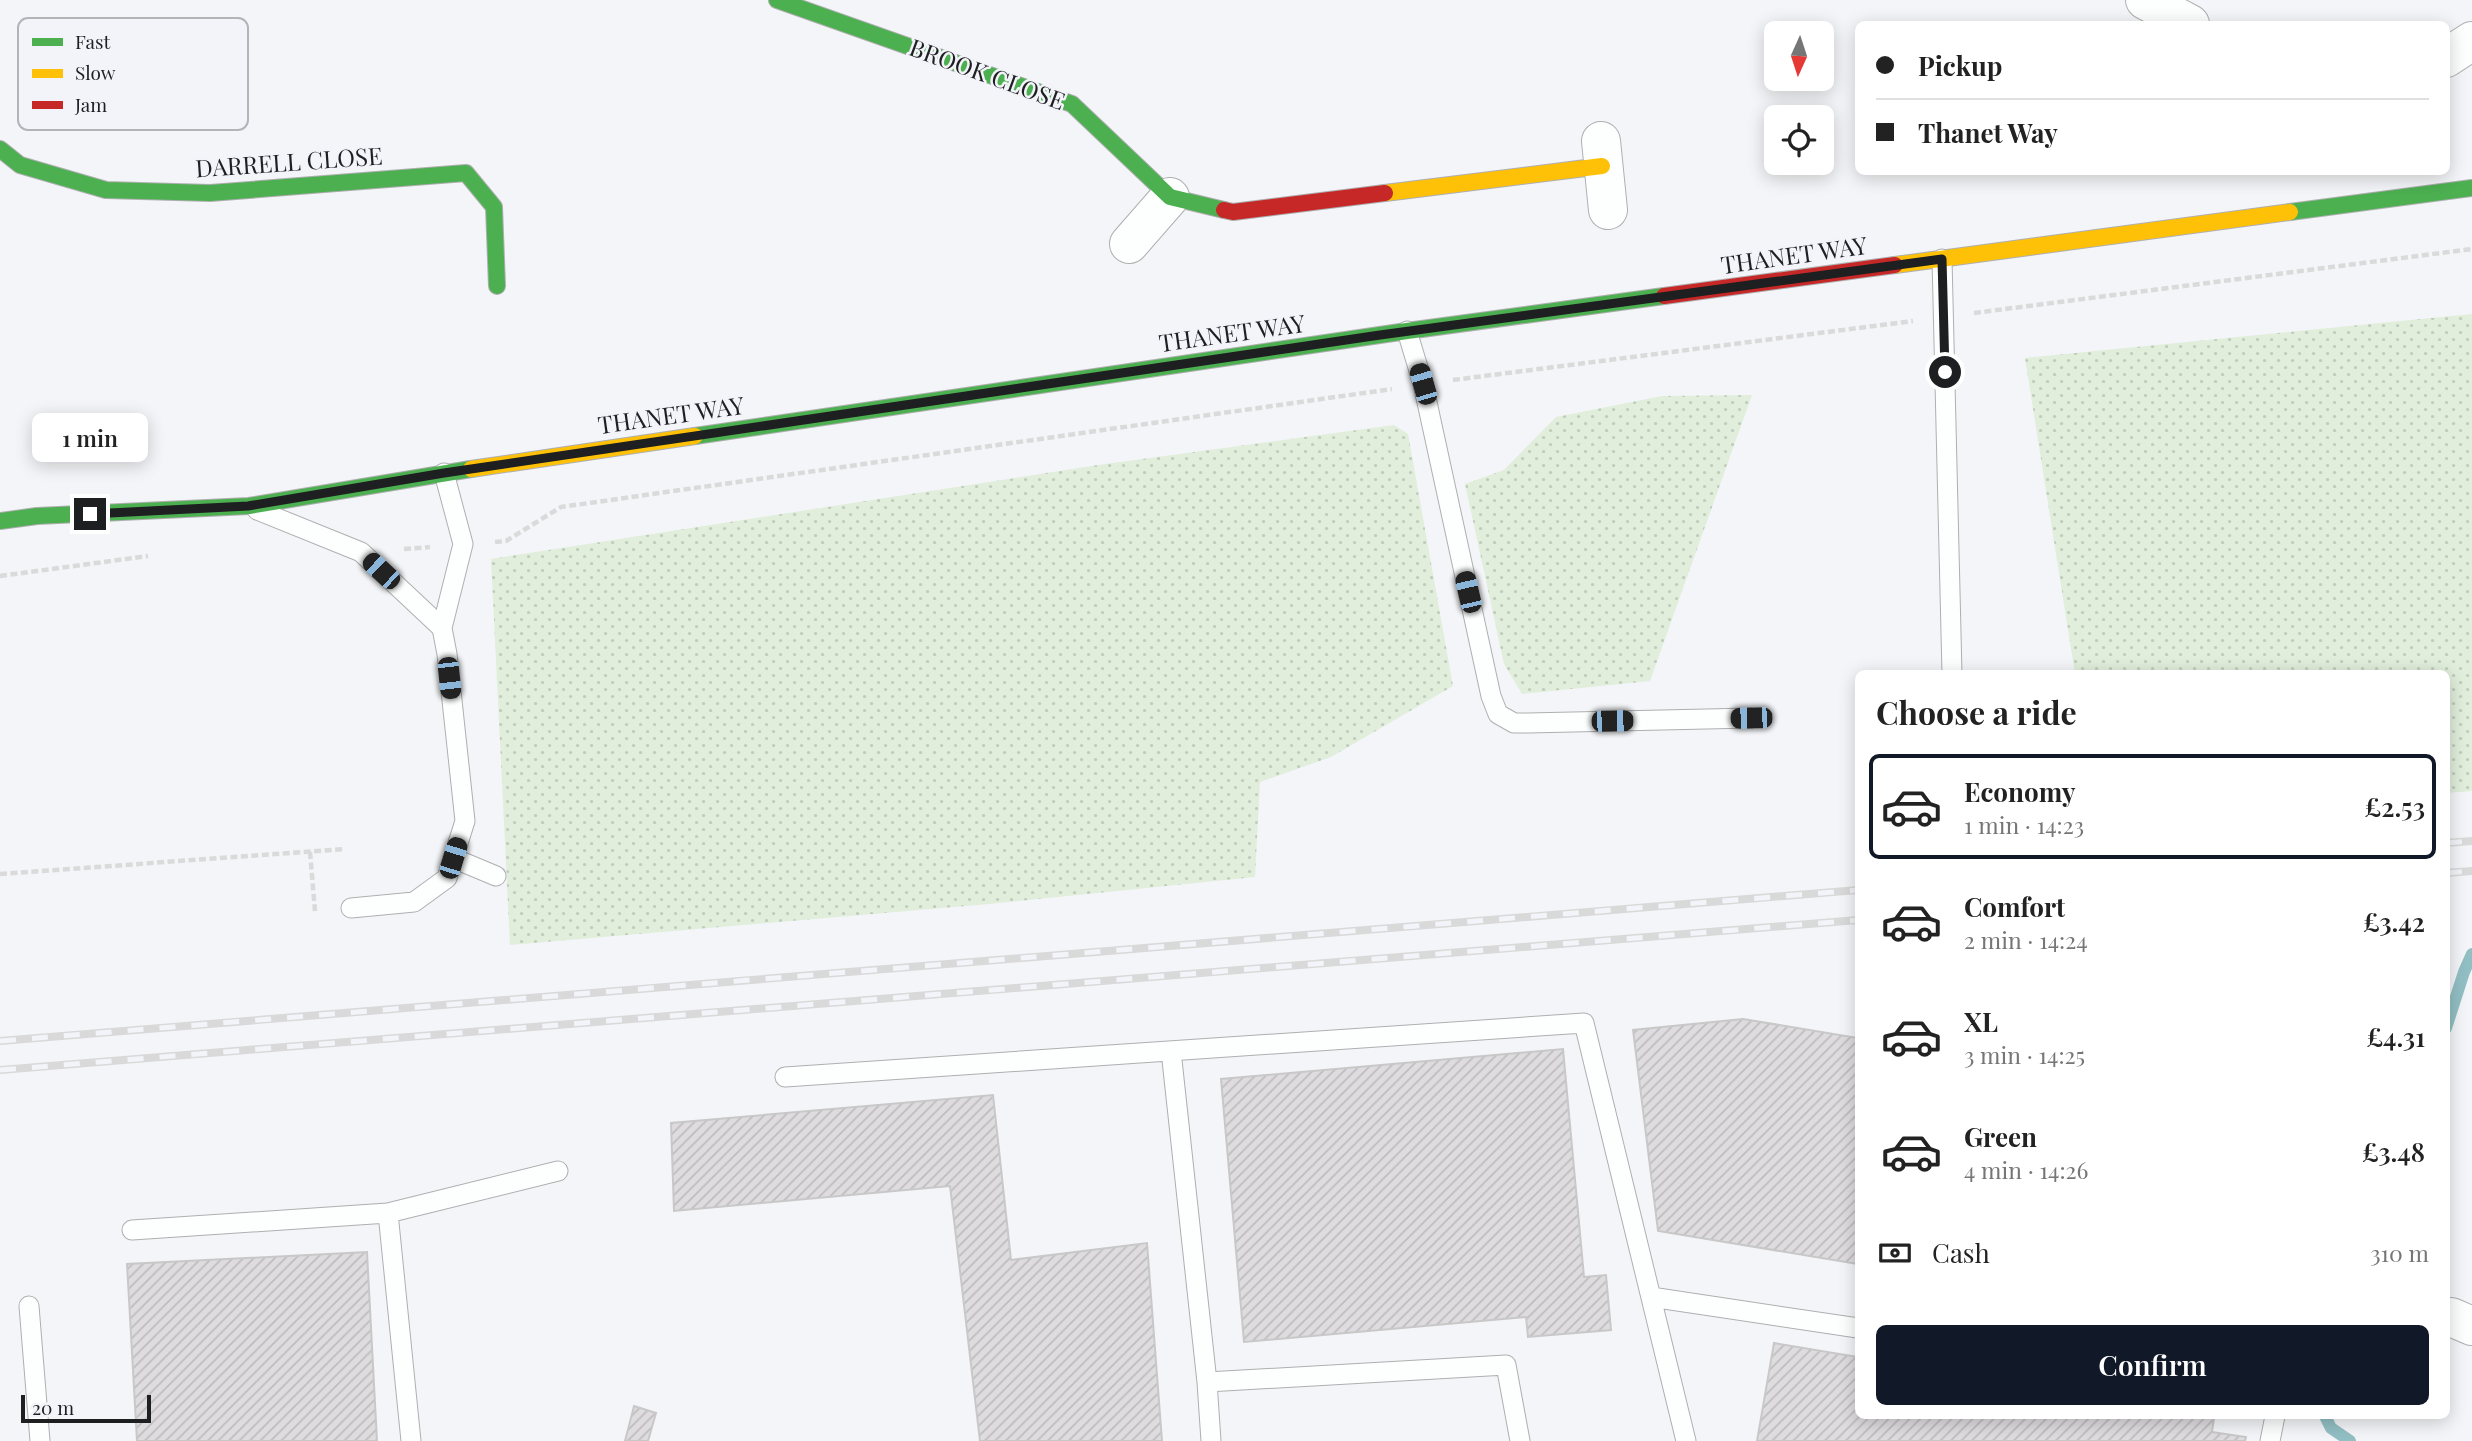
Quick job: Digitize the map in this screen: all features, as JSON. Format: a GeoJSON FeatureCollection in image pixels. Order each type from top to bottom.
{"type":"FeatureCollection","features":[{"type":"Feature","properties":{"kind":"main road","name":"BROOK CLOSE"},"geometry":{"type":"LineString","coordinates":[[777,0],[1072,104],[1170,197]]}},
{"type":"Feature","properties":{"kind":"main road","name":"DARRELL CLOSE"},"geometry":{"type":"LineString","coordinates":[[0,149],[20,165],[106,190],[210,193],[466,173],[494,207],[497,286]]}},
{"type":"Feature","properties":{"kind":"main road"},"geometry":{"type":"LineString","coordinates":[[1170,197],[1233,212],[1602,154]]}},
{"type":"Feature","properties":{"kind":"main road","name":"THANET WAY"},"geometry":{"type":"LineString","coordinates":[[0,521],[37,516],[248,506],[444,473],[1408,331],[2472,188]]}},
{"type":"Feature","properties":{"kind":"street"},"geometry":{"type":"LineString","coordinates":[[2145,0],[2184,21]]}},
{"type":"Feature","properties":{"kind":"street"},"geometry":{"type":"LineString","coordinates":[[2450,55],[2472,41]]}},
{"type":"Feature","properties":{"kind":"street"},"geometry":{"type":"LineString","coordinates":[[1602,154],[1608,210]]}},
{"type":"Feature","properties":{"kind":"street"},"geometry":{"type":"LineString","coordinates":[[1129,244],[1170,197]]}},
{"type":"Feature","properties":{"kind":"lane"},"geometry":{"type":"LineString","coordinates":[[1942,259],[1952,670]]}},
{"type":"Feature","properties":{"kind":"lane"},"geometry":{"type":"LineString","coordinates":[[1408,331],[1423,384],[1491,695],[1498,714],[1514,723],[1751,718]]}},
{"type":"Feature","properties":{"kind":"lane"},"geometry":{"type":"LineString","coordinates":[[351,908],[414,902],[447,878],[465,821],[442,628],[463,544],[444,473]]}},
{"type":"Feature","properties":{"kind":"lane"},"geometry":{"type":"LineString","coordinates":[[248,506],[361,552],[442,628]]}},
{"type":"Feature","properties":{"kind":"lane"},"geometry":{"type":"LineString","coordinates":[[453,858],[496,876]]}},
{"type":"Feature","properties":{"kind":"lane"},"geometry":{"type":"LineString","coordinates":[[785,1077],[1584,1023],[1686,1441]]}},
{"type":"Feature","properties":{"kind":"lane"},"geometry":{"type":"LineString","coordinates":[[1171,1051],[1211,1441]]}},
{"type":"Feature","properties":{"kind":"lane"},"geometry":{"type":"LineString","coordinates":[[132,1230],[388,1213],[558,1171]]}},
{"type":"Feature","properties":{"kind":"lane"},"geometry":{"type":"LineString","coordinates":[[388,1213],[411,1441]]}},
{"type":"Feature","properties":{"kind":"lane"},"geometry":{"type":"LineString","coordinates":[[1651,1297],[1855,1328]]}},
{"type":"Feature","properties":{"kind":"lane"},"geometry":{"type":"LineString","coordinates":[[29,1306],[40,1441]]}},
{"type":"Feature","properties":{"kind":"lane"},"geometry":{"type":"LineString","coordinates":[[1207,1382],[1506,1365],[1520,1441]]}},
{"type":"Feature","properties":{"kind":"lane"},"geometry":{"type":"LineString","coordinates":[[2270,1441],[2274,1419]]}},
{"type":"Feature","properties":{"kind":"path"},"geometry":{"type":"LineString","coordinates":[[361,552],[506,541],[561,507],[1423,384],[2472,249]]}},
{"type":"Feature","properties":{"kind":"path"},"geometry":{"type":"LineString","coordinates":[[0,576],[161,554]]}},
{"type":"Feature","properties":{"kind":"path"},"geometry":{"type":"LineString","coordinates":[[0,874],[345,849]]}},
{"type":"Feature","properties":{"kind":"path"},"geometry":{"type":"LineString","coordinates":[[310,852],[315,911]]}},
{"type":"Feature","properties":{"kind":"green space"},"geometry":{"type":"Polygon","coordinates":[[[2472,314],[2472,791],[2450,793],[2450,670],[2074,670],[2025,358],[2472,314]]]}},
{"type":"Feature","properties":{"kind":"green space"},"geometry":{"type":"Polygon","coordinates":[[[1752,395],[1650,681],[1522,694],[1504,664],[1465,484],[1504,470],[1556,417],[1662,396],[1752,395]]]}},
{"type":"Feature","properties":{"kind":"green space"},"geometry":{"type":"Polygon","coordinates":[[[1394,425],[1408,434],[1453,686],[1331,757],[1260,782],[1255,877],[989,904],[510,945],[491,559],[1098,465],[1394,425]]]}},
{"type":"Feature","properties":{"kind":"building"},"geometry":{"type":"Polygon","coordinates":[[[1743,1019],[1855,1038],[1855,1264],[1658,1231],[1633,1030],[1743,1019]]]}},
{"type":"Feature","properties":{"kind":"building"},"geometry":{"type":"Polygon","coordinates":[[[1563,1049],[1584,1277],[1606,1275],[1611,1330],[1528,1337],[1526,1317],[1244,1342],[1221,1079],[1563,1049]]]}},
{"type":"Feature","properties":{"kind":"building"},"geometry":{"type":"Polygon","coordinates":[[[993,1095],[1011,1260],[1147,1243],[1162,1441],[980,1441],[950,1186],[674,1211],[671,1123],[993,1095]]]}},
{"type":"Feature","properties":{"kind":"building"},"geometry":{"type":"Polygon","coordinates":[[[367,1252],[377,1441],[137,1441],[127,1264],[367,1252]]]}},
{"type":"Feature","properties":{"kind":"building"},"geometry":{"type":"Polygon","coordinates":[[[1774,1343],[1855,1356],[1855,1419],[2214,1419],[2212,1432],[2246,1437],[2245,1441],[1757,1441],[1774,1343]]]}},
{"type":"Feature","properties":{"kind":"building"},"geometry":{"type":"Polygon","coordinates":[[[634,1406],[656,1413],[648,1441],[625,1441],[634,1406]]]}},
{"type":"Feature","properties":{"kind":"waterway"},"geometry":{"type":"LineString","coordinates":[[2450,1016],[2472,954]]}},
{"type":"Feature","properties":{"kind":"waterway"},"geometry":{"type":"LineString","coordinates":[[2326,1419],[2331,1428],[2350,1441]]}},
{"type":"Feature","properties":{"kind":"railway"},"geometry":{"type":"LineString","coordinates":[[2450,843],[2472,841]]}},
{"type":"Feature","properties":{"kind":"railway"},"geometry":{"type":"LineString","coordinates":[[2450,873],[2472,871]]}},
{"type":"Feature","properties":{"kind":"railway"},"geometry":{"type":"LineString","coordinates":[[0,1041],[1855,890]]}},
{"type":"Feature","properties":{"kind":"railway"},"geometry":{"type":"LineString","coordinates":[[0,1070],[1855,920]]}},
{"type":"Feature","properties":{"kind":"traffic: fast"},"geometry":{"type":"LineString","coordinates":[[777,0],[1072,104],[1170,197],[1224,210]]}},
{"type":"Feature","properties":{"kind":"traffic: fast"},"geometry":{"type":"LineString","coordinates":[[0,149],[20,165],[106,190],[210,193],[466,173],[494,207],[497,286]]}},
{"type":"Feature","properties":{"kind":"traffic: fast"},"geometry":{"type":"LineString","coordinates":[[2290,212],[2472,188]]}},
{"type":"Feature","properties":{"kind":"traffic: fast"},"geometry":{"type":"LineString","coordinates":[[695,436],[1407,331],[1664,296]]}},
{"type":"Feature","properties":{"kind":"traffic: fast"},"geometry":{"type":"LineString","coordinates":[[0,521],[37,516],[249,506],[471,469]]}},
{"type":"Feature","properties":{"kind":"traffic: slow"},"geometry":{"type":"LineString","coordinates":[[1385,193],[1602,166]]}},
{"type":"Feature","properties":{"kind":"traffic: slow"},"geometry":{"type":"LineString","coordinates":[[1895,265],[2290,212]]}},
{"type":"Feature","properties":{"kind":"traffic: slow"},"geometry":{"type":"LineString","coordinates":[[471,469],[695,436]]}},
{"type":"Feature","properties":{"kind":"traffic: jam"},"geometry":{"type":"LineString","coordinates":[[1224,210],[1233,212],[1385,193]]}},
{"type":"Feature","properties":{"kind":"traffic: jam"},"geometry":{"type":"LineString","coordinates":[[1664,296],[1895,265]]}},
{"type":"Feature","properties":{"kind":"route"},"geometry":{"type":"LineString","coordinates":[[90,514],[248,506],[444,473],[1380,335],[1942,259],[1945,372]]}}]}
